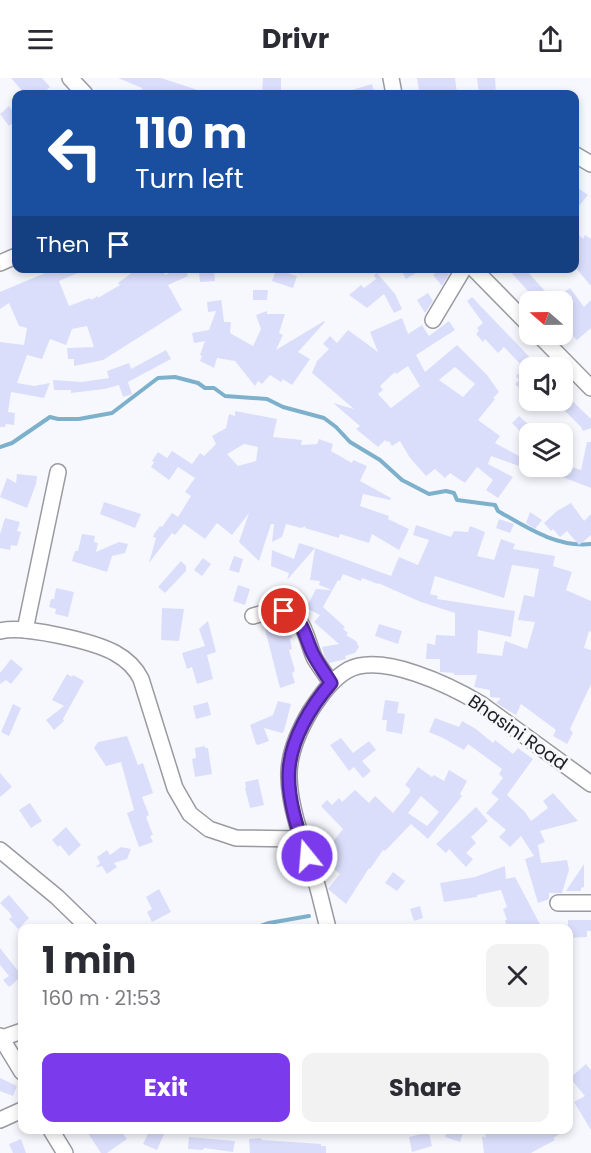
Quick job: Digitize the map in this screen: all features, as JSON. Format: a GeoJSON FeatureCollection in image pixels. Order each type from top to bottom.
{"type":"FeatureCollection","features":[{"type":"Feature","properties":{"kind":"street"},"geometry":{"type":"LineString","coordinates":[[70,78],[81,90]]}},
{"type":"Feature","properties":{"kind":"street"},"geometry":{"type":"LineString","coordinates":[[433,320],[461,273]]}},
{"type":"Feature","properties":{"kind":"street"},"geometry":{"type":"LineString","coordinates":[[477,273],[519,315]]}},
{"type":"Feature","properties":{"kind":"street"},"geometry":{"type":"LineString","coordinates":[[549,345],[591,387]]}},
{"type":"Feature","properties":{"kind":"street"},"geometry":{"type":"LineString","coordinates":[[25,630],[58,472]]}},
{"type":"Feature","properties":{"kind":"street"},"geometry":{"type":"LineString","coordinates":[[253,616],[284,611],[295,616],[316,661],[331,683]]}},
{"type":"Feature","properties":{"kind":"street"},"geometry":{"type":"LineString","coordinates":[[0,631],[25,630],[84,642],[112,651],[122,657],[136,670],[150,702],[175,788],[190,814],[209,829],[236,838],[301,839]]}},
{"type":"Feature","properties":{"kind":"street","name":"Bhasini Road"},"geometry":{"type":"LineString","coordinates":[[327,924],[314,874],[301,839],[290,791],[290,760],[307,716],[320,696],[331,683],[349,670],[368,665],[416,674],[465,694],[591,784]]}},
{"type":"Feature","properties":{"kind":"street"},"geometry":{"type":"LineString","coordinates":[[0,850],[57,897],[85,924]]}},
{"type":"Feature","properties":{"kind":"street"},"geometry":{"type":"LineString","coordinates":[[558,903],[591,903]]}},
{"type":"Feature","properties":{"kind":"street"},"geometry":{"type":"LineString","coordinates":[[18,1032],[1,1037],[18,1065]]}},
{"type":"Feature","properties":{"kind":"street"},"geometry":{"type":"LineString","coordinates":[[0,1120],[18,1112]]}},
{"type":"Feature","properties":{"kind":"street"},"geometry":{"type":"LineString","coordinates":[[53,1134],[65,1153]]}},
{"type":"Feature","properties":{"kind":"building"},"geometry":{"type":"Polygon","coordinates":[[[11,78],[42,78],[50,87],[47,90],[22,90],[11,78]]]}},
{"type":"Feature","properties":{"kind":"building"},"geometry":{"type":"Polygon","coordinates":[[[118,78],[161,78],[198,90],[141,90],[142,88],[118,78]]]}},
{"type":"Feature","properties":{"kind":"building"},"geometry":{"type":"Polygon","coordinates":[[[263,78],[281,78],[281,90],[262,90],[263,78]]]}},
{"type":"Feature","properties":{"kind":"building"},"geometry":{"type":"Polygon","coordinates":[[[417,78],[455,78],[456,90],[419,90],[417,78]]]}},
{"type":"Feature","properties":{"kind":"building"},"geometry":{"type":"Polygon","coordinates":[[[477,78],[495,78],[496,90],[478,90],[477,78]]]}},
{"type":"Feature","properties":{"kind":"building"},"geometry":{"type":"Polygon","coordinates":[[[372,84],[374,90],[352,90],[372,84]]]}},
{"type":"Feature","properties":{"kind":"building"},"geometry":{"type":"Polygon","coordinates":[[[9,106],[12,110],[12,123],[9,126],[0,114],[9,106]]]}},
{"type":"Feature","properties":{"kind":"building"},"geometry":{"type":"Polygon","coordinates":[[[579,189],[588,195],[579,206],[579,189]]]}},
{"type":"Feature","properties":{"kind":"building"},"geometry":{"type":"Polygon","coordinates":[[[579,235],[583,239],[585,235],[591,239],[591,286],[579,272],[579,235]]]}},
{"type":"Feature","properties":{"kind":"building"},"geometry":{"type":"Polygon","coordinates":[[[45,273],[77,273],[59,281],[69,306],[90,298],[91,300],[98,296],[98,298],[120,285],[118,283],[131,273],[164,273],[165,275],[187,273],[188,276],[168,285],[182,310],[103,360],[74,366],[74,359],[68,359],[67,348],[94,347],[87,326],[72,329],[66,345],[50,339],[42,359],[27,355],[17,383],[34,386],[50,383],[44,398],[11,392],[8,412],[15,413],[14,425],[6,424],[5,427],[0,427],[0,342],[24,345],[27,328],[19,326],[9,303],[0,309],[0,292],[45,273]]]}},
{"type":"Feature","properties":{"kind":"building"},"geometry":{"type":"Polygon","coordinates":[[[199,273],[214,273],[215,281],[200,282],[199,273]]]}},
{"type":"Feature","properties":{"kind":"building"},"geometry":{"type":"Polygon","coordinates":[[[275,273],[297,276],[293,288],[272,281],[275,273]]]}},
{"type":"Feature","properties":{"kind":"building"},"geometry":{"type":"Polygon","coordinates":[[[377,273],[395,294],[402,309],[394,313],[384,294],[367,308],[349,295],[361,285],[364,288],[376,279],[374,275],[377,273]]]}},
{"type":"Feature","properties":{"kind":"building"},"geometry":{"type":"Polygon","coordinates":[[[403,273],[416,273],[406,279],[403,273]]]}},
{"type":"Feature","properties":{"kind":"building"},"geometry":{"type":"Polygon","coordinates":[[[435,273],[449,274],[442,286],[433,275],[435,273]]]}},
{"type":"Feature","properties":{"kind":"building"},"geometry":{"type":"Polygon","coordinates":[[[512,273],[529,273],[545,291],[528,291],[512,273]]]}},
{"type":"Feature","properties":{"kind":"building"},"geometry":{"type":"Polygon","coordinates":[[[253,290],[268,290],[267,300],[253,300],[253,290]]]}},
{"type":"Feature","properties":{"kind":"building"},"geometry":{"type":"Polygon","coordinates":[[[573,292],[584,307],[591,300],[591,328],[577,340],[573,336],[573,292]]]}},
{"type":"Feature","properties":{"kind":"building"},"geometry":{"type":"Polygon","coordinates":[[[428,293],[433,301],[425,313],[417,300],[428,293]]]}},
{"type":"Feature","properties":{"kind":"building"},"geometry":{"type":"Polygon","coordinates":[[[472,297],[529,357],[519,357],[519,363],[504,347],[498,353],[485,339],[483,342],[476,334],[479,331],[477,328],[483,323],[467,301],[472,297]]]}},
{"type":"Feature","properties":{"kind":"building"},"geometry":{"type":"Polygon","coordinates":[[[221,298],[224,322],[231,322],[230,333],[253,346],[261,329],[256,315],[267,311],[267,314],[285,314],[279,333],[283,335],[276,350],[325,322],[298,352],[310,359],[292,385],[283,379],[281,382],[270,375],[262,384],[258,381],[255,386],[235,361],[217,358],[214,368],[200,361],[205,341],[194,343],[192,333],[209,330],[216,311],[208,312],[207,302],[221,300],[221,298]]]}},
{"type":"Feature","properties":{"kind":"building"},"geometry":{"type":"Polygon","coordinates":[[[402,318],[408,334],[422,325],[429,336],[449,321],[455,330],[416,355],[425,372],[457,345],[487,375],[499,392],[478,420],[500,436],[495,443],[519,456],[519,466],[491,456],[488,464],[513,477],[498,498],[486,490],[493,480],[477,467],[465,483],[450,473],[445,478],[435,469],[426,476],[410,458],[400,441],[392,446],[389,441],[385,440],[378,447],[356,429],[360,426],[333,403],[354,409],[312,373],[317,361],[329,349],[323,344],[330,336],[337,343],[348,330],[378,352],[370,332],[402,318]],[[408,366],[396,374],[395,372],[380,386],[383,390],[378,394],[391,408],[420,386],[408,366]],[[455,367],[439,380],[463,397],[475,384],[455,367]]]}},
{"type":"Feature","properties":{"kind":"building"},"geometry":{"type":"Polygon","coordinates":[[[166,350],[171,359],[128,382],[132,394],[123,397],[119,385],[71,393],[71,390],[54,390],[53,380],[82,382],[109,378],[107,371],[129,363],[131,369],[166,350]]]}},
{"type":"Feature","properties":{"kind":"building"},"geometry":{"type":"Polygon","coordinates":[[[573,402],[591,419],[591,428],[583,431],[565,411],[573,411],[573,402]]]}},
{"type":"Feature","properties":{"kind":"building"},"geometry":{"type":"Polygon","coordinates":[[[235,411],[277,419],[273,437],[302,440],[301,445],[317,444],[319,439],[333,444],[331,451],[352,463],[353,460],[367,466],[360,481],[391,498],[390,500],[363,494],[360,506],[389,516],[388,519],[409,529],[399,550],[372,534],[369,543],[340,534],[339,538],[305,528],[306,526],[301,528],[286,524],[282,537],[272,542],[274,524],[271,524],[259,561],[239,542],[249,513],[232,535],[217,523],[205,539],[184,524],[175,535],[172,533],[149,563],[156,538],[153,537],[154,534],[172,513],[178,517],[191,496],[185,492],[195,478],[178,467],[169,480],[151,467],[154,462],[152,461],[158,452],[167,458],[172,451],[192,464],[200,453],[204,456],[216,444],[212,436],[226,428],[229,414],[235,416],[235,411]],[[244,444],[227,454],[238,466],[256,461],[258,447],[244,444]]]}},
{"type":"Feature","properties":{"kind":"building"},"geometry":{"type":"Polygon","coordinates":[[[519,416],[527,423],[519,423],[519,430],[512,423],[519,416]]]}},
{"type":"Feature","properties":{"kind":"building"},"geometry":{"type":"Polygon","coordinates":[[[587,442],[591,442],[591,488],[563,477],[573,477],[573,467],[581,470],[587,442]]]}},
{"type":"Feature","properties":{"kind":"building"},"geometry":{"type":"Polygon","coordinates":[[[17,474],[37,476],[27,508],[0,497],[7,478],[16,483],[17,474]]]}},
{"type":"Feature","properties":{"kind":"building"},"geometry":{"type":"Polygon","coordinates":[[[104,502],[141,514],[135,528],[100,514],[104,502]]]}},
{"type":"Feature","properties":{"kind":"building"},"geometry":{"type":"Polygon","coordinates":[[[571,503],[584,521],[591,514],[591,535],[579,545],[567,531],[560,537],[544,523],[557,511],[571,503]]]}},
{"type":"Feature","properties":{"kind":"building"},"geometry":{"type":"Polygon","coordinates":[[[530,512],[542,520],[535,529],[526,523],[530,512]]]}},
{"type":"Feature","properties":{"kind":"building"},"geometry":{"type":"Polygon","coordinates":[[[5,518],[20,522],[17,531],[21,532],[17,546],[11,545],[10,550],[0,548],[0,534],[5,518]]]}},
{"type":"Feature","properties":{"kind":"building"},"geometry":{"type":"Polygon","coordinates":[[[499,519],[514,524],[510,533],[496,528],[499,519]]]}},
{"type":"Feature","properties":{"kind":"building"},"geometry":{"type":"Polygon","coordinates":[[[416,525],[451,537],[454,531],[468,532],[470,526],[485,532],[477,556],[494,560],[501,539],[515,544],[513,549],[555,556],[553,566],[572,572],[566,590],[591,601],[591,632],[589,631],[584,648],[591,650],[591,684],[570,729],[573,733],[567,744],[553,736],[556,730],[521,704],[516,715],[496,703],[501,698],[490,697],[490,690],[474,687],[477,675],[454,675],[454,673],[440,672],[440,659],[426,659],[427,643],[435,645],[436,635],[455,636],[455,613],[421,602],[378,583],[362,578],[361,581],[343,574],[340,581],[338,580],[323,607],[345,627],[343,629],[348,633],[346,635],[356,641],[359,647],[355,653],[345,656],[346,659],[329,663],[322,647],[339,644],[314,622],[320,615],[306,608],[316,589],[332,590],[319,585],[320,581],[310,580],[315,548],[391,576],[399,557],[418,565],[429,540],[413,535],[416,525]],[[512,565],[504,598],[435,576],[430,594],[438,596],[437,599],[515,611],[511,637],[478,630],[477,653],[502,656],[505,641],[527,649],[535,622],[518,620],[524,595],[534,597],[539,569],[512,565]]]}},
{"type":"Feature","properties":{"kind":"building"},"geometry":{"type":"Polygon","coordinates":[[[82,534],[95,536],[94,542],[98,543],[96,552],[119,542],[128,544],[125,553],[112,556],[107,572],[72,561],[75,551],[78,551],[82,534]]]}},
{"type":"Feature","properties":{"kind":"building"},"geometry":{"type":"Polygon","coordinates":[[[299,543],[315,548],[287,580],[289,573],[271,566],[272,550],[294,559],[299,543]]]}},
{"type":"Feature","properties":{"kind":"building"},"geometry":{"type":"Polygon","coordinates":[[[234,556],[243,559],[239,573],[229,570],[234,556]]]}},
{"type":"Feature","properties":{"kind":"building"},"geometry":{"type":"Polygon","coordinates":[[[203,558],[211,564],[202,576],[194,570],[203,558]]]}},
{"type":"Feature","properties":{"kind":"building"},"geometry":{"type":"Polygon","coordinates":[[[181,561],[186,566],[186,571],[165,593],[158,587],[181,561]]]}},
{"type":"Feature","properties":{"kind":"building"},"geometry":{"type":"Polygon","coordinates":[[[238,585],[250,589],[245,605],[233,601],[238,585]]]}},
{"type":"Feature","properties":{"kind":"building"},"geometry":{"type":"Polygon","coordinates":[[[56,588],[74,592],[68,617],[55,614],[56,609],[49,607],[51,599],[54,599],[56,588]]]}},
{"type":"Feature","properties":{"kind":"building"},"geometry":{"type":"Polygon","coordinates":[[[162,608],[184,609],[179,641],[161,640],[162,608]]]}},
{"type":"Feature","properties":{"kind":"building"},"geometry":{"type":"Polygon","coordinates":[[[208,621],[216,652],[207,655],[213,679],[197,684],[192,667],[187,669],[182,653],[205,646],[199,629],[208,621]]]}},
{"type":"Feature","properties":{"kind":"building"},"geometry":{"type":"Polygon","coordinates":[[[287,623],[292,638],[290,639],[292,649],[289,650],[295,671],[292,673],[295,683],[280,688],[265,629],[287,623]]]}},
{"type":"Feature","properties":{"kind":"building"},"geometry":{"type":"Polygon","coordinates":[[[379,624],[402,631],[398,644],[375,636],[379,624]]]}},
{"type":"Feature","properties":{"kind":"building"},"geometry":{"type":"Polygon","coordinates":[[[11,659],[23,669],[11,684],[6,680],[0,684],[0,673],[11,659]]]}},
{"type":"Feature","properties":{"kind":"building"},"geometry":{"type":"Polygon","coordinates":[[[67,674],[84,681],[64,721],[54,730],[46,720],[64,706],[52,700],[67,674]]]}},
{"type":"Feature","properties":{"kind":"building"},"geometry":{"type":"Polygon","coordinates":[[[385,700],[399,702],[397,713],[405,714],[402,734],[386,731],[387,720],[382,720],[385,700]]]}},
{"type":"Feature","properties":{"kind":"building"},"geometry":{"type":"Polygon","coordinates":[[[278,701],[291,704],[284,731],[282,733],[264,728],[269,741],[258,745],[250,725],[273,715],[278,701]]]}},
{"type":"Feature","properties":{"kind":"building"},"geometry":{"type":"Polygon","coordinates":[[[208,702],[211,715],[196,719],[193,706],[208,702]]]}},
{"type":"Feature","properties":{"kind":"building"},"geometry":{"type":"Polygon","coordinates":[[[13,704],[21,708],[9,736],[1,732],[13,704]]]}},
{"type":"Feature","properties":{"kind":"building"},"geometry":{"type":"Polygon","coordinates":[[[435,718],[459,727],[462,721],[493,743],[495,740],[513,754],[518,748],[533,759],[507,795],[531,821],[548,808],[543,801],[553,793],[578,821],[540,831],[545,842],[538,845],[541,863],[567,860],[569,870],[562,893],[549,893],[549,899],[538,903],[525,859],[534,856],[521,836],[510,847],[499,837],[506,830],[486,813],[499,799],[491,793],[503,778],[499,774],[502,769],[468,744],[464,750],[429,732],[435,718]]]}},
{"type":"Feature","properties":{"kind":"building"},"geometry":{"type":"Polygon","coordinates":[[[127,736],[138,765],[143,763],[153,793],[142,797],[149,815],[146,817],[153,835],[150,836],[153,842],[139,847],[127,813],[134,810],[121,762],[106,766],[94,748],[98,742],[127,736]]]}},
{"type":"Feature","properties":{"kind":"building"},"geometry":{"type":"Polygon","coordinates":[[[341,738],[353,753],[369,741],[376,750],[362,761],[371,771],[363,778],[354,767],[349,771],[330,745],[341,738]]]}},
{"type":"Feature","properties":{"kind":"building"},"geometry":{"type":"Polygon","coordinates":[[[205,746],[208,748],[212,774],[195,777],[192,759],[196,758],[195,748],[205,746]]]}},
{"type":"Feature","properties":{"kind":"building"},"geometry":{"type":"Polygon","coordinates":[[[418,767],[432,777],[434,775],[444,781],[449,770],[467,781],[460,794],[462,796],[428,839],[411,824],[385,851],[383,850],[346,904],[328,889],[340,874],[326,863],[334,851],[329,847],[343,829],[321,806],[327,800],[332,805],[339,798],[342,802],[355,790],[369,803],[375,796],[393,813],[410,792],[405,785],[418,767]],[[421,796],[408,813],[427,826],[439,812],[421,796]]]}},
{"type":"Feature","properties":{"kind":"building"},"geometry":{"type":"Polygon","coordinates":[[[0,773],[12,787],[0,797],[0,773]]]}},
{"type":"Feature","properties":{"kind":"building"},"geometry":{"type":"Polygon","coordinates":[[[258,779],[264,805],[250,808],[245,782],[258,779]]]}},
{"type":"Feature","properties":{"kind":"building"},"geometry":{"type":"Polygon","coordinates":[[[30,803],[42,821],[31,828],[19,810],[30,803]]]}},
{"type":"Feature","properties":{"kind":"building"},"geometry":{"type":"Polygon","coordinates":[[[476,807],[488,821],[471,837],[476,843],[466,853],[473,859],[466,867],[449,849],[446,853],[436,844],[476,807]]]}},
{"type":"Feature","properties":{"kind":"building"},"geometry":{"type":"Polygon","coordinates":[[[66,827],[81,845],[69,856],[60,845],[58,847],[52,840],[66,827]]]}},
{"type":"Feature","properties":{"kind":"building"},"geometry":{"type":"Polygon","coordinates":[[[121,847],[131,849],[127,859],[114,863],[117,867],[107,874],[102,866],[95,868],[100,863],[97,857],[107,850],[110,855],[121,847]]]}},
{"type":"Feature","properties":{"kind":"building"},"geometry":{"type":"Polygon","coordinates":[[[584,864],[584,887],[581,891],[566,891],[584,864]]]}},
{"type":"Feature","properties":{"kind":"building"},"geometry":{"type":"Polygon","coordinates":[[[505,866],[506,879],[515,877],[540,924],[506,924],[503,909],[507,907],[501,890],[477,895],[477,897],[444,902],[440,883],[475,877],[505,866]]]}},
{"type":"Feature","properties":{"kind":"building"},"geometry":{"type":"Polygon","coordinates":[[[393,872],[405,881],[397,891],[385,883],[393,872]]]}},
{"type":"Feature","properties":{"kind":"building"},"geometry":{"type":"Polygon","coordinates":[[[159,889],[171,912],[152,922],[147,912],[152,909],[146,897],[159,889]]]}},
{"type":"Feature","properties":{"kind":"building"},"geometry":{"type":"Polygon","coordinates":[[[9,895],[29,918],[23,924],[18,924],[18,929],[9,919],[12,917],[9,912],[0,903],[9,895]]]}},
{"type":"Feature","properties":{"kind":"building"},"geometry":{"type":"Polygon","coordinates":[[[420,906],[423,918],[414,921],[410,909],[420,906]]]}},
{"type":"Feature","properties":{"kind":"building"},"geometry":{"type":"Polygon","coordinates":[[[568,920],[591,920],[591,931],[587,931],[587,937],[573,938],[573,924],[568,924],[568,920]]]}},
{"type":"Feature","properties":{"kind":"building"},"geometry":{"type":"Polygon","coordinates":[[[0,948],[18,971],[18,979],[9,987],[3,980],[9,976],[0,965],[0,948]]]}},
{"type":"Feature","properties":{"kind":"building"},"geometry":{"type":"Polygon","coordinates":[[[586,1064],[591,1070],[591,1130],[574,1102],[585,1096],[573,1082],[573,1075],[586,1064]]]}},
{"type":"Feature","properties":{"kind":"building"},"geometry":{"type":"Polygon","coordinates":[[[0,1078],[17,1086],[13,1096],[0,1091],[0,1078]]]}},
{"type":"Feature","properties":{"kind":"building"},"geometry":{"type":"Polygon","coordinates":[[[89,1134],[123,1134],[127,1139],[107,1153],[101,1153],[89,1134]]]}},
{"type":"Feature","properties":{"kind":"building"},"geometry":{"type":"Polygon","coordinates":[[[148,1134],[164,1134],[157,1150],[143,1144],[148,1134]]]}},
{"type":"Feature","properties":{"kind":"building"},"geometry":{"type":"Polygon","coordinates":[[[429,1134],[432,1146],[412,1152],[409,1137],[429,1134]]]}},
{"type":"Feature","properties":{"kind":"building"},"geometry":{"type":"Polygon","coordinates":[[[446,1134],[463,1134],[460,1142],[445,1137],[446,1134]]]}},
{"type":"Feature","properties":{"kind":"building"},"geometry":{"type":"Polygon","coordinates":[[[485,1134],[560,1134],[553,1138],[555,1140],[531,1153],[484,1153],[482,1136],[486,1138],[485,1134]]]}},
{"type":"Feature","properties":{"kind":"building"},"geometry":{"type":"Polygon","coordinates":[[[189,1137],[235,1141],[233,1152],[204,1148],[203,1150],[188,1149],[189,1137]]]}},
{"type":"Feature","properties":{"kind":"building"},"geometry":{"type":"Polygon","coordinates":[[[261,1138],[262,1140],[321,1144],[321,1146],[326,1146],[326,1153],[250,1153],[249,1139],[261,1138]]]}},
{"type":"Feature","properties":{"kind":"building"},"geometry":{"type":"Polygon","coordinates":[[[21,1139],[26,1153],[13,1153],[9,1144],[21,1139]]]}},
{"type":"Feature","properties":{"kind":"waterway"},"geometry":{"type":"LineString","coordinates":[[0,447],[12,443],[50,417],[79,419],[112,413],[158,378],[175,377],[198,383],[205,388],[214,388],[225,396],[267,399],[283,407],[324,418],[350,442],[380,460],[402,480],[429,494],[446,491],[454,493],[457,500],[495,505],[498,511],[554,540],[591,544]]}},
{"type":"Feature","properties":{"kind":"waterway"},"geometry":{"type":"LineString","coordinates":[[266,924],[309,916]]}},
{"type":"Feature","properties":{"kind":"route"},"geometry":{"type":"LineString","coordinates":[[284,611],[291,613],[299,621],[316,661],[331,683],[307,716],[290,760],[290,791],[307,856]]}}]}
